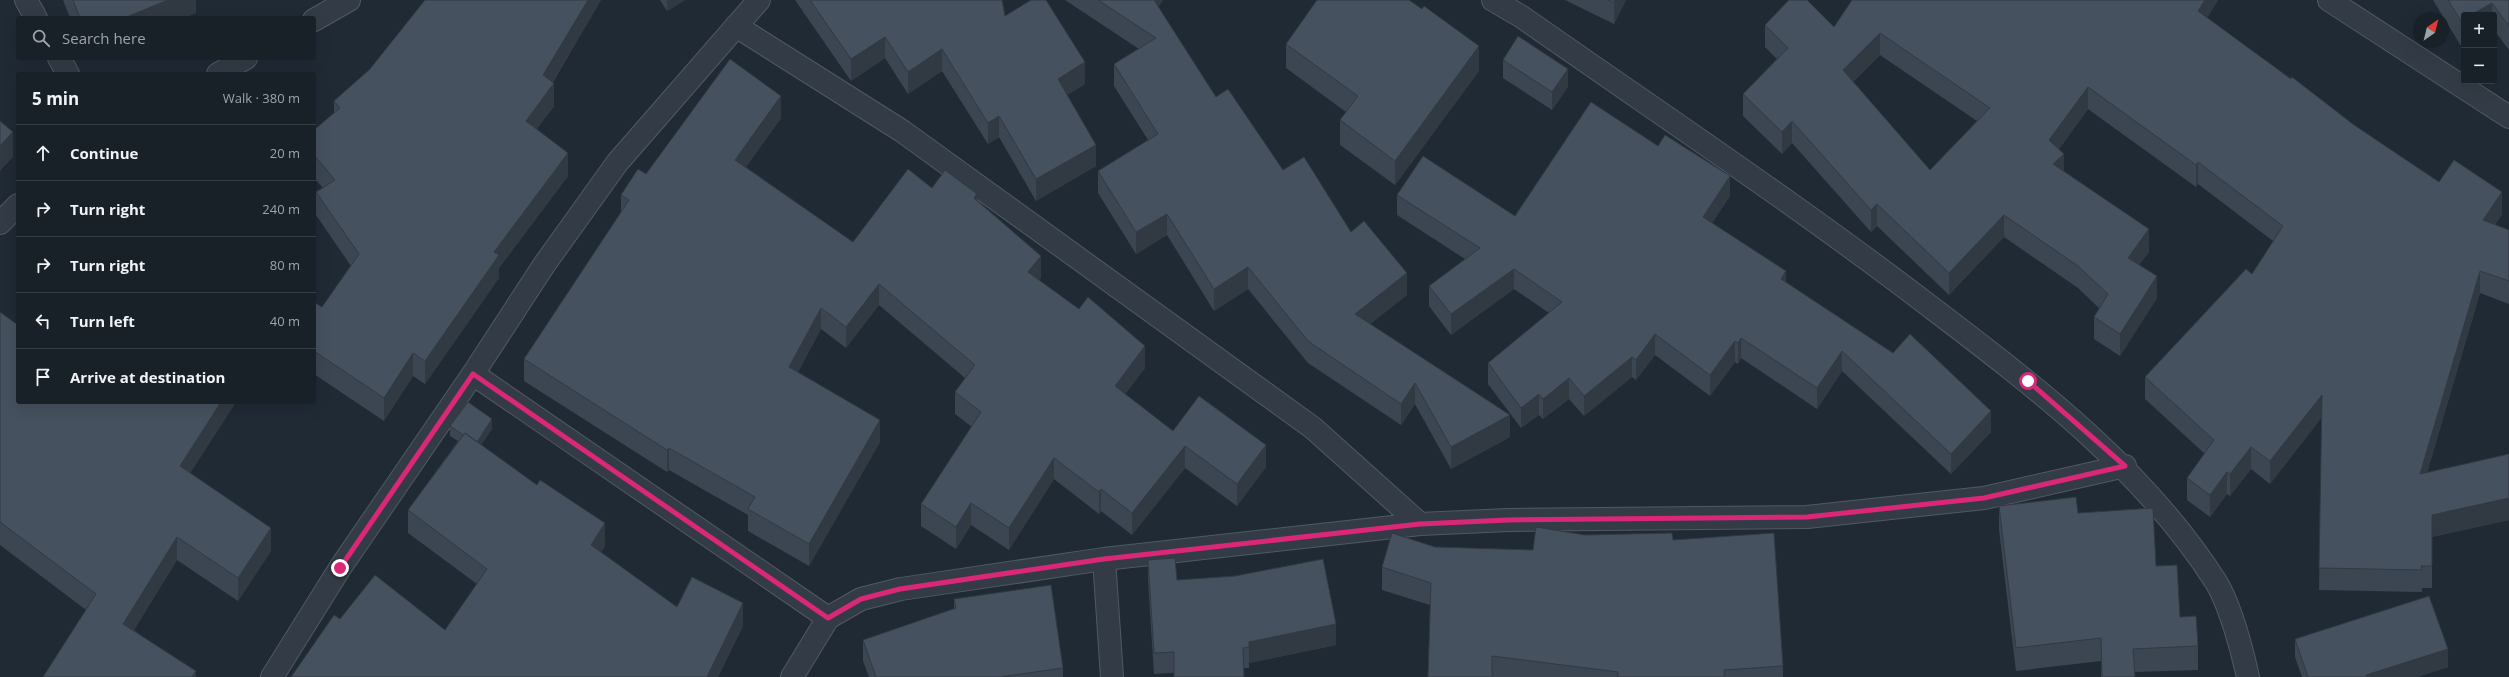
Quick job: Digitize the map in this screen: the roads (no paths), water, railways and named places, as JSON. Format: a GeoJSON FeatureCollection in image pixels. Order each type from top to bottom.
{"type":"FeatureCollection","features":[{"type":"Feature","properties":{"kind":"street"},"geometry":{"type":"LineString","coordinates":[[26,0],[35,16]]}},
{"type":"Feature","properties":{"kind":"street"},"geometry":{"type":"LineString","coordinates":[[316,19],[349,0]]}},
{"type":"Feature","properties":{"kind":"street"},"geometry":{"type":"LineString","coordinates":[[272,677],[340,568],[473,374],[544,265],[617,164],[759,0]]}},
{"type":"Feature","properties":{"kind":"street"},"geometry":{"type":"LineString","coordinates":[[1493,0],[1526,8],[1879,268],[2028,381],[2125,466],[2172,522],[2217,584],[2241,647],[2248,677]]}},
{"type":"Feature","properties":{"kind":"street"},"geometry":{"type":"LineString","coordinates":[[2328,0],[2509,117]]}},
{"type":"Feature","properties":{"kind":"street"},"geometry":{"type":"LineString","coordinates":[[736,26],[902,131],[1313,428],[1420,524]]}},
{"type":"Feature","properties":{"kind":"street"},"geometry":{"type":"LineString","coordinates":[[60,60],[67,72]]}},
{"type":"Feature","properties":{"kind":"street"},"geometry":{"type":"LineString","coordinates":[[222,72],[242,60]]}},
{"type":"Feature","properties":{"kind":"street"},"geometry":{"type":"LineString","coordinates":[[0,223],[16,207]]}},
{"type":"Feature","properties":{"kind":"street"},"geometry":{"type":"LineString","coordinates":[[473,374],[828,618]]}},
{"type":"Feature","properties":{"kind":"street"},"geometry":{"type":"LineString","coordinates":[[792,677],[828,618],[861,599],[900,589],[1104,559],[1420,524],[1508,520],[1807,517],[1984,498],[2125,466]]}},
{"type":"Feature","properties":{"kind":"street"},"geometry":{"type":"LineString","coordinates":[[1104,559],[1112,677]]}}]}
